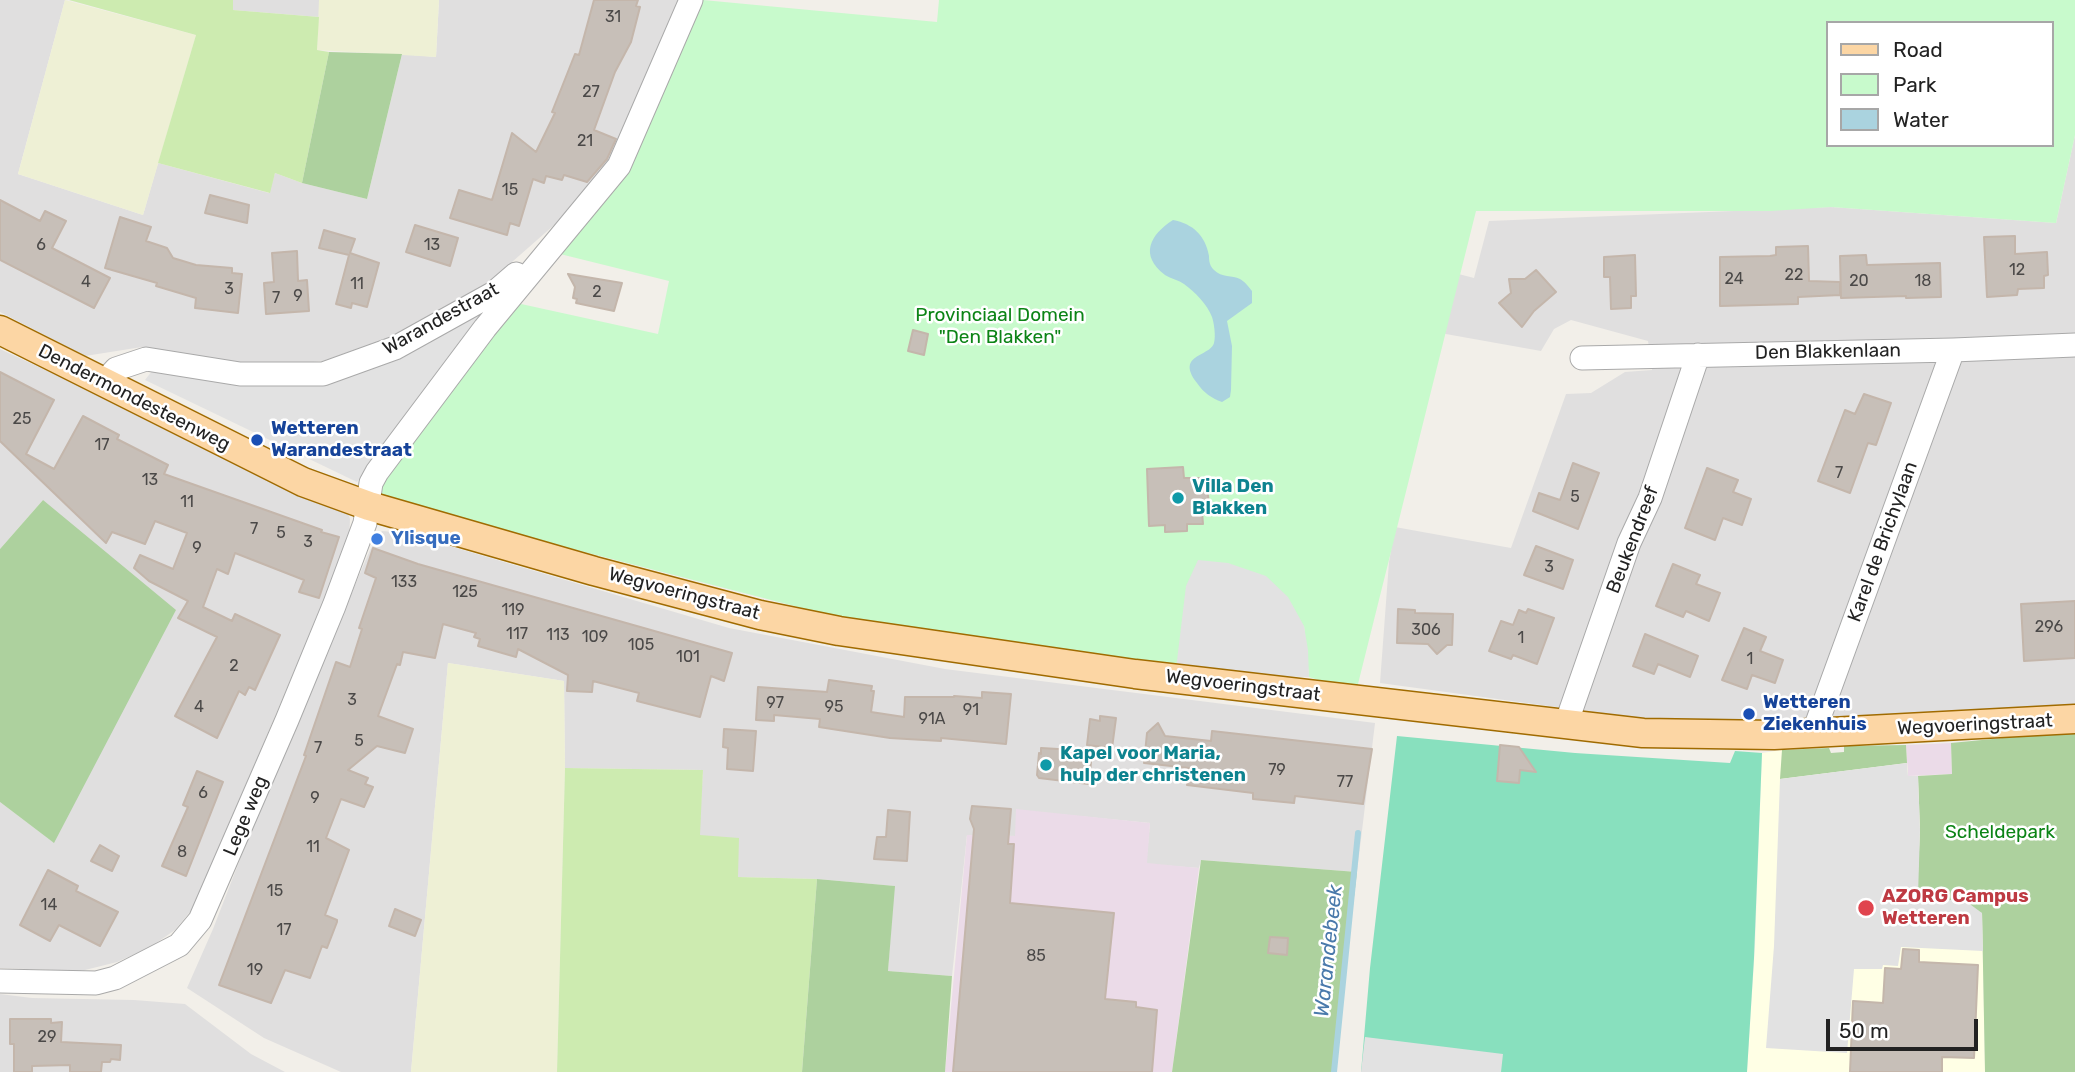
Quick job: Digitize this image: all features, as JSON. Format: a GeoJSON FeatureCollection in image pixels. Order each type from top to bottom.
{"type":"FeatureCollection","features":[{"type":"Feature","properties":{"kind":"main road","name":"Dendermondesteenweg"},"geometry":{"type":"LineString","coordinates":[[0,330],[303,482],[426,524]]}},
{"type":"Feature","properties":{"kind":"main road","name":"Wegvoeringstraat"},"geometry":{"type":"LineString","coordinates":[[426,524],[760,615],[839,631],[1135,674],[1643,733],[1814,734],[2075,719]]}},
{"type":"Feature","properties":{"kind":"street","name":"Warandestraat"},"geometry":{"type":"LineString","coordinates":[[369,506],[371,483],[377,472],[485,328],[619,166],[691,0]]}},
{"type":"Feature","properties":{"kind":"street","name":"Warandestraat"},"geometry":{"type":"LineString","coordinates":[[103,383],[116,369],[146,359],[240,374],[323,374],[395,348],[494,293],[564,234]]}},
{"type":"Feature","properties":{"kind":"street","name":"Den Blakkenlaan"},"geometry":{"type":"LineString","coordinates":[[1582,358],[2075,345]]}},
{"type":"Feature","properties":{"kind":"street","name":"Karel de Brichylaan"},"geometry":{"type":"LineString","coordinates":[[1814,734],[1953,350]]}},
{"type":"Feature","properties":{"kind":"street","name":"Beukendreef"},"geometry":{"type":"LineString","coordinates":[[1566,724],[1629,543],[1650,498],[1698,355]]}},
{"type":"Feature","properties":{"kind":"street","name":"Lege weg"},"geometry":{"type":"LineString","coordinates":[[0,981],[96,982],[115,978],[179,945],[200,920],[297,695],[361,535],[369,506]]}},
{"type":"Feature","properties":{"kind":"shaded area"},"geometry":{"type":"Polygon","coordinates":[[[0,0],[65,0],[18,174],[143,215],[158,163],[269,193],[275,173],[302,183],[367,199],[402,54],[436,57],[439,0],[682,0],[621,156],[578,204],[487,284],[392,337],[323,361],[285,365],[242,364],[142,347],[85,356],[0,312],[0,0]]]}},
{"type":"Feature","properties":{"kind":"shaded area"},"geometry":{"type":"Polygon","coordinates":[[[65,0],[196,35],[143,215],[18,174],[65,0]]]}},
{"type":"Feature","properties":{"kind":"shaded area"},"geometry":{"type":"Polygon","coordinates":[[[233,0],[319,0],[319,17],[233,10],[233,0]]]}},
{"type":"Feature","properties":{"kind":"shaded area"},"geometry":{"type":"Polygon","coordinates":[[[319,0],[439,0],[436,57],[317,50],[319,0]]]}},
{"type":"Feature","properties":{"kind":"shaded area"},"geometry":{"type":"Polygon","coordinates":[[[2075,135],[2075,708],[1688,725],[1380,683],[1389,562],[1395,527],[1511,548],[1566,394],[1591,393],[1625,372],[1652,370],[1648,341],[1571,320],[1554,329],[1541,351],[1429,331],[1439,269],[1474,278],[1489,221],[1831,207],[2056,223],[2075,135]]]}},
{"type":"Feature","properties":{"kind":"shaded area"},"geometry":{"type":"Polygon","coordinates":[[[487,310],[357,482],[145,380],[152,371],[240,382],[396,359],[487,310]]]}},
{"type":"Feature","properties":{"kind":"shaded area"},"geometry":{"type":"Polygon","coordinates":[[[0,349],[347,510],[350,519],[349,542],[194,907],[175,930],[149,948],[117,962],[81,971],[0,968],[0,802],[53,842],[43,500],[0,549],[0,349]]]}},
{"type":"Feature","properties":{"kind":"shaded area"},"geometry":{"type":"Polygon","coordinates":[[[382,531],[405,533],[729,628],[945,669],[1375,723],[1357,872],[1201,860],[1199,868],[1146,864],[1150,823],[1016,810],[1016,836],[967,835],[952,976],[888,971],[894,886],[817,879],[738,877],[699,835],[703,770],[565,768],[564,681],[448,663],[411,1072],[341,1072],[264,1038],[187,988],[268,787],[370,550],[382,531]]]}},
{"type":"Feature","properties":{"kind":"shaded area"},"geometry":{"type":"Polygon","coordinates":[[[1198,560],[1228,563],[1266,576],[1288,597],[1304,626],[1309,677],[1232,675],[1176,669],[1186,586],[1198,560]]]}},
{"type":"Feature","properties":{"kind":"shaded area"},"geometry":{"type":"Polygon","coordinates":[[[448,663],[564,681],[565,768],[557,1072],[411,1072],[448,663]]]}},
{"type":"Feature","properties":{"kind":"shaded area"},"geometry":{"type":"Polygon","coordinates":[[[1951,743],[1952,774],[1908,776],[1906,745],[1951,743]]]}},
{"type":"Feature","properties":{"kind":"shaded area","name":"AZORG Campus Wetteren"},"geometry":{"type":"Polygon","coordinates":[[[1782,750],[1781,779],[1907,763],[1908,776],[1918,776],[1918,896],[1982,913],[1985,1072],[1747,1072],[1755,947],[1762,753],[1782,750]]]}},
{"type":"Feature","properties":{"kind":"shaded area","name":"AZORG Campus Wetteren"},"geometry":{"type":"Polygon","coordinates":[[[1907,763],[1908,776],[1918,776],[1918,896],[1967,902],[1982,913],[1983,951],[1901,947],[1898,966],[1854,969],[1847,1053],[1766,1048],[1774,946],[1780,779],[1907,763]]]}},
{"type":"Feature","properties":{"kind":"shaded area"},"geometry":{"type":"Polygon","coordinates":[[[1016,809],[1150,823],[1147,863],[1199,868],[1172,1072],[945,1072],[967,835],[1015,836],[1016,809]]]}},
{"type":"Feature","properties":{"kind":"shaded area"},"geometry":{"type":"Polygon","coordinates":[[[0,994],[32,998],[185,1004],[251,1054],[285,1072],[0,1072],[0,994]]]}},
{"type":"Feature","properties":{"kind":"shaded area"},"geometry":{"type":"Polygon","coordinates":[[[1365,1037],[1503,1054],[1501,1072],[1361,1072],[1365,1037]]]}},
{"type":"Feature","properties":{"kind":"green space"},"geometry":{"type":"Polygon","coordinates":[[[69,0],[233,0],[233,10],[319,17],[317,50],[329,52],[302,183],[275,173],[270,193],[158,163],[196,35],[69,0]]]}},
{"type":"Feature","properties":{"kind":"green space","name":"Provinciaal Domein \"Den Blakken\""},"geometry":{"type":"Polygon","coordinates":[[[703,0],[937,22],[939,0],[2075,0],[2075,135],[2056,223],[1831,207],[1771,211],[1476,211],[1356,692],[1309,677],[1304,626],[1176,669],[841,618],[569,548],[377,494],[392,456],[512,302],[658,334],[669,281],[556,253],[630,166],[703,0]]]}},
{"type":"Feature","properties":{"kind":"green space"},"geometry":{"type":"Polygon","coordinates":[[[329,52],[402,54],[367,199],[302,183],[329,52]]]}},
{"type":"Feature","properties":{"kind":"green space"},"geometry":{"type":"Polygon","coordinates":[[[43,500],[176,610],[54,843],[0,802],[0,549],[43,500]]]}},
{"type":"Feature","properties":{"kind":"green space","name":"Scheldepark"},"geometry":{"type":"Polygon","coordinates":[[[2075,731],[2075,1072],[1985,1072],[1982,913],[1917,896],[1920,830],[1918,776],[1952,774],[1951,743],[2075,731]]]}},
{"type":"Feature","properties":{"kind":"green space"},"geometry":{"type":"Polygon","coordinates":[[[1397,736],[1575,753],[1730,763],[1735,751],[1762,753],[1747,1072],[1361,1072],[1370,968],[1397,736]]]}},
{"type":"Feature","properties":{"kind":"green space"},"geometry":{"type":"Polygon","coordinates":[[[1906,745],[1907,763],[1780,779],[1782,750],[1829,748],[1831,753],[1844,752],[1844,746],[1906,745]]]}},
{"type":"Feature","properties":{"kind":"green space"},"geometry":{"type":"Polygon","coordinates":[[[565,768],[703,770],[700,835],[739,838],[738,877],[817,879],[802,1072],[557,1072],[565,768]]]}},
{"type":"Feature","properties":{"kind":"green space"},"geometry":{"type":"Polygon","coordinates":[[[1201,860],[1357,872],[1333,1072],[1172,1072],[1201,860]]]}},
{"type":"Feature","properties":{"kind":"green space"},"geometry":{"type":"Polygon","coordinates":[[[817,879],[895,886],[888,971],[952,976],[945,1072],[802,1072],[817,879]]]}},
{"type":"Feature","properties":{"kind":"water"},"geometry":{"type":"Polygon","coordinates":[[[1173,220],[1186,224],[1201,236],[1214,270],[1240,279],[1252,291],[1252,303],[1227,321],[1232,346],[1231,390],[1230,397],[1222,402],[1202,390],[1191,374],[1192,361],[1214,343],[1214,326],[1210,312],[1188,287],[1157,268],[1150,253],[1158,232],[1173,220]]]}},
{"type":"Feature","properties":{"kind":"building"},"geometry":{"type":"Polygon","coordinates":[[[594,0],[638,0],[636,6],[640,7],[631,42],[615,72],[594,130],[616,139],[607,159],[587,182],[564,175],[562,180],[546,176],[544,183],[533,179],[519,226],[510,223],[507,235],[450,218],[459,190],[492,200],[512,133],[536,152],[555,113],[552,112],[575,54],[579,55],[594,0]]]}},
{"type":"Feature","properties":{"kind":"building"},"geometry":{"type":"Polygon","coordinates":[[[210,195],[249,205],[247,223],[205,213],[210,195]]]}},
{"type":"Feature","properties":{"kind":"building"},"geometry":{"type":"Polygon","coordinates":[[[0,200],[40,221],[45,211],[66,221],[52,248],[110,278],[94,308],[0,260],[0,200]]]}},
{"type":"Feature","properties":{"kind":"building"},"geometry":{"type":"Polygon","coordinates":[[[120,217],[151,227],[146,241],[167,248],[173,258],[196,265],[232,268],[232,273],[242,274],[238,313],[195,308],[196,298],[105,268],[120,217]]]}},
{"type":"Feature","properties":{"kind":"building"},"geometry":{"type":"Polygon","coordinates":[[[415,225],[458,238],[450,266],[406,252],[415,225]]]}},
{"type":"Feature","properties":{"kind":"building"},"geometry":{"type":"Polygon","coordinates":[[[324,230],[355,239],[350,253],[379,263],[367,307],[352,303],[351,308],[336,304],[349,255],[319,248],[324,230]]]}},
{"type":"Feature","properties":{"kind":"building"},"geometry":{"type":"Polygon","coordinates":[[[2015,236],[2015,254],[2047,252],[2048,275],[2044,276],[2044,288],[2018,289],[2017,295],[1987,297],[1984,237],[2015,236]]]}},
{"type":"Feature","properties":{"kind":"building"},"geometry":{"type":"Polygon","coordinates":[[[1808,246],[1809,281],[1840,282],[1840,295],[1798,297],[1798,304],[1720,306],[1720,257],[1770,256],[1776,255],[1776,247],[1808,246]]]}},
{"type":"Feature","properties":{"kind":"building"},"geometry":{"type":"Polygon","coordinates":[[[297,251],[298,281],[307,280],[309,311],[266,314],[264,283],[274,282],[272,253],[297,251]]]}},
{"type":"Feature","properties":{"kind":"building"},"geometry":{"type":"Polygon","coordinates":[[[1635,255],[1636,296],[1631,296],[1631,308],[1611,309],[1610,277],[1604,277],[1604,257],[1635,255]]]}},
{"type":"Feature","properties":{"kind":"building"},"geometry":{"type":"Polygon","coordinates":[[[1866,255],[1867,265],[1940,263],[1941,297],[1841,298],[1840,256],[1866,255]]]}},
{"type":"Feature","properties":{"kind":"building"},"geometry":{"type":"Polygon","coordinates":[[[1536,270],[1556,292],[1534,311],[1522,327],[1499,303],[1511,293],[1509,279],[1525,279],[1536,270]]]}},
{"type":"Feature","properties":{"kind":"building"},"geometry":{"type":"Polygon","coordinates":[[[568,274],[622,283],[614,311],[576,303],[577,299],[573,298],[575,287],[568,274]]]}},
{"type":"Feature","properties":{"kind":"building"},"geometry":{"type":"Polygon","coordinates":[[[913,330],[928,334],[924,355],[908,351],[913,330]]]}},
{"type":"Feature","properties":{"kind":"building"},"geometry":{"type":"Polygon","coordinates":[[[0,372],[54,400],[26,454],[54,469],[83,416],[119,435],[117,439],[168,465],[164,474],[339,537],[319,598],[299,592],[304,580],[235,553],[228,574],[217,569],[203,607],[232,621],[235,614],[280,635],[255,690],[249,687],[245,695],[239,691],[217,738],[175,716],[217,637],[178,618],[188,601],[149,581],[134,568],[140,555],[173,569],[187,533],[155,521],[145,544],[112,532],[106,543],[0,441],[0,372]]]}},
{"type":"Feature","properties":{"kind":"building"},"geometry":{"type":"Polygon","coordinates":[[[1864,394],[1891,403],[1876,445],[1868,443],[1850,493],[1818,481],[1845,410],[1855,414],[1864,394]]]}},
{"type":"Feature","properties":{"kind":"building"},"geometry":{"type":"Polygon","coordinates":[[[1573,463],[1599,473],[1578,529],[1533,511],[1539,493],[1560,500],[1573,463]]]}},
{"type":"Feature","properties":{"kind":"building","name":"Villa Den Blakken"},"geometry":{"type":"Polygon","coordinates":[[[1183,467],[1184,478],[1206,478],[1209,504],[1205,504],[1205,511],[1202,512],[1203,524],[1187,524],[1187,531],[1165,532],[1165,525],[1149,526],[1147,469],[1183,467]]]}},
{"type":"Feature","properties":{"kind":"building"},"geometry":{"type":"Polygon","coordinates":[[[1707,468],[1738,480],[1733,492],[1751,499],[1742,525],[1723,518],[1715,540],[1685,528],[1707,468]]]}},
{"type":"Feature","properties":{"kind":"building"},"geometry":{"type":"Polygon","coordinates":[[[1536,546],[1573,560],[1563,589],[1524,575],[1536,546]]]}},
{"type":"Feature","properties":{"kind":"building"},"geometry":{"type":"Polygon","coordinates":[[[373,548],[418,564],[732,653],[724,681],[711,676],[700,717],[637,701],[639,693],[593,681],[592,692],[567,691],[568,675],[518,649],[516,657],[478,646],[480,639],[474,637],[476,633],[443,624],[435,658],[403,652],[378,716],[413,729],[405,753],[377,746],[348,770],[368,778],[365,784],[373,787],[364,807],[341,799],[326,838],[349,850],[325,915],[337,922],[327,948],[322,946],[310,978],[285,970],[271,1003],[219,985],[306,756],[304,755],[336,662],[350,667],[362,629],[359,628],[376,578],[365,573],[373,548]]]}},
{"type":"Feature","properties":{"kind":"building"},"geometry":{"type":"Polygon","coordinates":[[[1673,564],[1700,575],[1696,584],[1720,593],[1709,621],[1686,611],[1683,617],[1656,606],[1673,564]]]}},
{"type":"Feature","properties":{"kind":"building"},"geometry":{"type":"Polygon","coordinates":[[[2075,601],[2075,658],[2024,661],[2021,604],[2075,601]]]}},
{"type":"Feature","properties":{"kind":"building"},"geometry":{"type":"Polygon","coordinates":[[[1398,609],[1415,610],[1415,613],[1453,614],[1452,645],[1447,645],[1437,654],[1428,644],[1397,643],[1398,609]]]}},
{"type":"Feature","properties":{"kind":"building"},"geometry":{"type":"Polygon","coordinates":[[[1528,609],[1554,618],[1537,664],[1513,655],[1511,659],[1489,651],[1501,621],[1513,625],[1519,610],[1526,613],[1528,609]]]}},
{"type":"Feature","properties":{"kind":"building"},"geometry":{"type":"Polygon","coordinates":[[[1744,628],[1766,637],[1760,651],[1783,660],[1775,683],[1752,675],[1747,689],[1722,680],[1744,628]]]}},
{"type":"Feature","properties":{"kind":"building"},"geometry":{"type":"Polygon","coordinates":[[[1645,634],[1698,656],[1690,677],[1658,664],[1654,674],[1633,666],[1645,634]]]}},
{"type":"Feature","properties":{"kind":"building"},"geometry":{"type":"Polygon","coordinates":[[[829,680],[872,686],[871,691],[874,691],[871,712],[904,717],[905,697],[982,698],[982,692],[1011,694],[1006,744],[941,738],[941,741],[890,738],[819,727],[820,719],[774,715],[774,721],[756,720],[758,687],[827,692],[829,680]]]}},
{"type":"Feature","properties":{"kind":"building"},"geometry":{"type":"Polygon","coordinates":[[[1100,716],[1116,718],[1112,748],[1087,745],[1090,719],[1100,721],[1100,716]]]}},
{"type":"Feature","properties":{"kind":"building"},"geometry":{"type":"Polygon","coordinates":[[[1158,723],[1165,736],[1211,741],[1212,731],[1372,749],[1363,804],[1295,796],[1294,803],[1253,799],[1253,793],[1187,785],[1189,768],[1144,763],[1147,733],[1158,723]]]}},
{"type":"Feature","properties":{"kind":"building"},"geometry":{"type":"Polygon","coordinates":[[[724,729],[756,731],[753,771],[727,769],[728,748],[723,747],[724,729]]]}},
{"type":"Feature","properties":{"kind":"building"},"geometry":{"type":"Polygon","coordinates":[[[1500,745],[1519,747],[1536,772],[1520,770],[1519,783],[1497,781],[1500,745]]]}},
{"type":"Feature","properties":{"kind":"building"},"geometry":{"type":"Polygon","coordinates":[[[1041,748],[1092,751],[1089,784],[1039,778],[1037,775],[1041,748]]]}},
{"type":"Feature","properties":{"kind":"building"},"geometry":{"type":"Polygon","coordinates":[[[197,771],[223,782],[186,876],[162,866],[188,807],[183,805],[197,771]]]}},
{"type":"Feature","properties":{"kind":"building"},"geometry":{"type":"Polygon","coordinates":[[[972,806],[1011,809],[1008,844],[1014,844],[1010,903],[1114,913],[1105,999],[1136,1002],[1136,1007],[1157,1010],[1152,1072],[953,1072],[974,829],[970,819],[972,806]]]}},
{"type":"Feature","properties":{"kind":"building"},"geometry":{"type":"Polygon","coordinates":[[[888,810],[910,812],[907,861],[874,859],[877,837],[886,837],[888,810]]]}},
{"type":"Feature","properties":{"kind":"building"},"geometry":{"type":"Polygon","coordinates":[[[100,845],[119,856],[112,871],[91,861],[100,845]]]}},
{"type":"Feature","properties":{"kind":"building"},"geometry":{"type":"Polygon","coordinates":[[[48,870],[78,886],[76,891],[118,912],[100,946],[59,925],[50,941],[20,925],[48,870]]]}},
{"type":"Feature","properties":{"kind":"building"},"geometry":{"type":"Polygon","coordinates":[[[395,909],[421,920],[415,936],[389,926],[395,909]]]}},
{"type":"Feature","properties":{"kind":"building"},"geometry":{"type":"Polygon","coordinates":[[[1270,937],[1288,938],[1287,955],[1268,953],[1270,937]]]}},
{"type":"Feature","properties":{"kind":"building"},"geometry":{"type":"Polygon","coordinates":[[[1903,949],[1919,950],[1919,962],[1978,965],[1974,1058],[1942,1057],[1942,1072],[1850,1072],[1853,1001],[1883,1003],[1885,968],[1901,969],[1903,949]]]}},
{"type":"Feature","properties":{"kind":"building"},"geometry":{"type":"Polygon","coordinates":[[[10,1019],[51,1019],[51,1023],[62,1022],[61,1042],[121,1045],[120,1060],[102,1062],[101,1072],[70,1072],[70,1065],[32,1066],[32,1072],[14,1072],[14,1044],[10,1044],[10,1019]]]}},
{"type":"Feature","properties":{"kind":"waterway","name":"Warandebeek"},"geometry":{"type":"LineString","coordinates":[[1334,1072],[1358,833]]}},
{"type":"Feature","properties":{"kind":"place","name":"Wetteren Warandestraat"},"geometry":{"type":"Point","coordinates":[257,440]}},
{"type":"Feature","properties":{"kind":"place","name":"Villa Den Blakken"},"geometry":{"type":"Point","coordinates":[1178,498]}},
{"type":"Feature","properties":{"kind":"place","name":"Ylisque"},"geometry":{"type":"Point","coordinates":[377,539]}},
{"type":"Feature","properties":{"kind":"place","name":"Wetteren Ziekenhuis"},"geometry":{"type":"Point","coordinates":[1749,714]}},
{"type":"Feature","properties":{"kind":"place","name":"Kapel voor Maria, hulp der christenen"},"geometry":{"type":"Point","coordinates":[1046,765]}},
{"type":"Feature","properties":{"kind":"place","name":"AZORG Campus Wetteren"},"geometry":{"type":"Point","coordinates":[1866,908]}}]}
